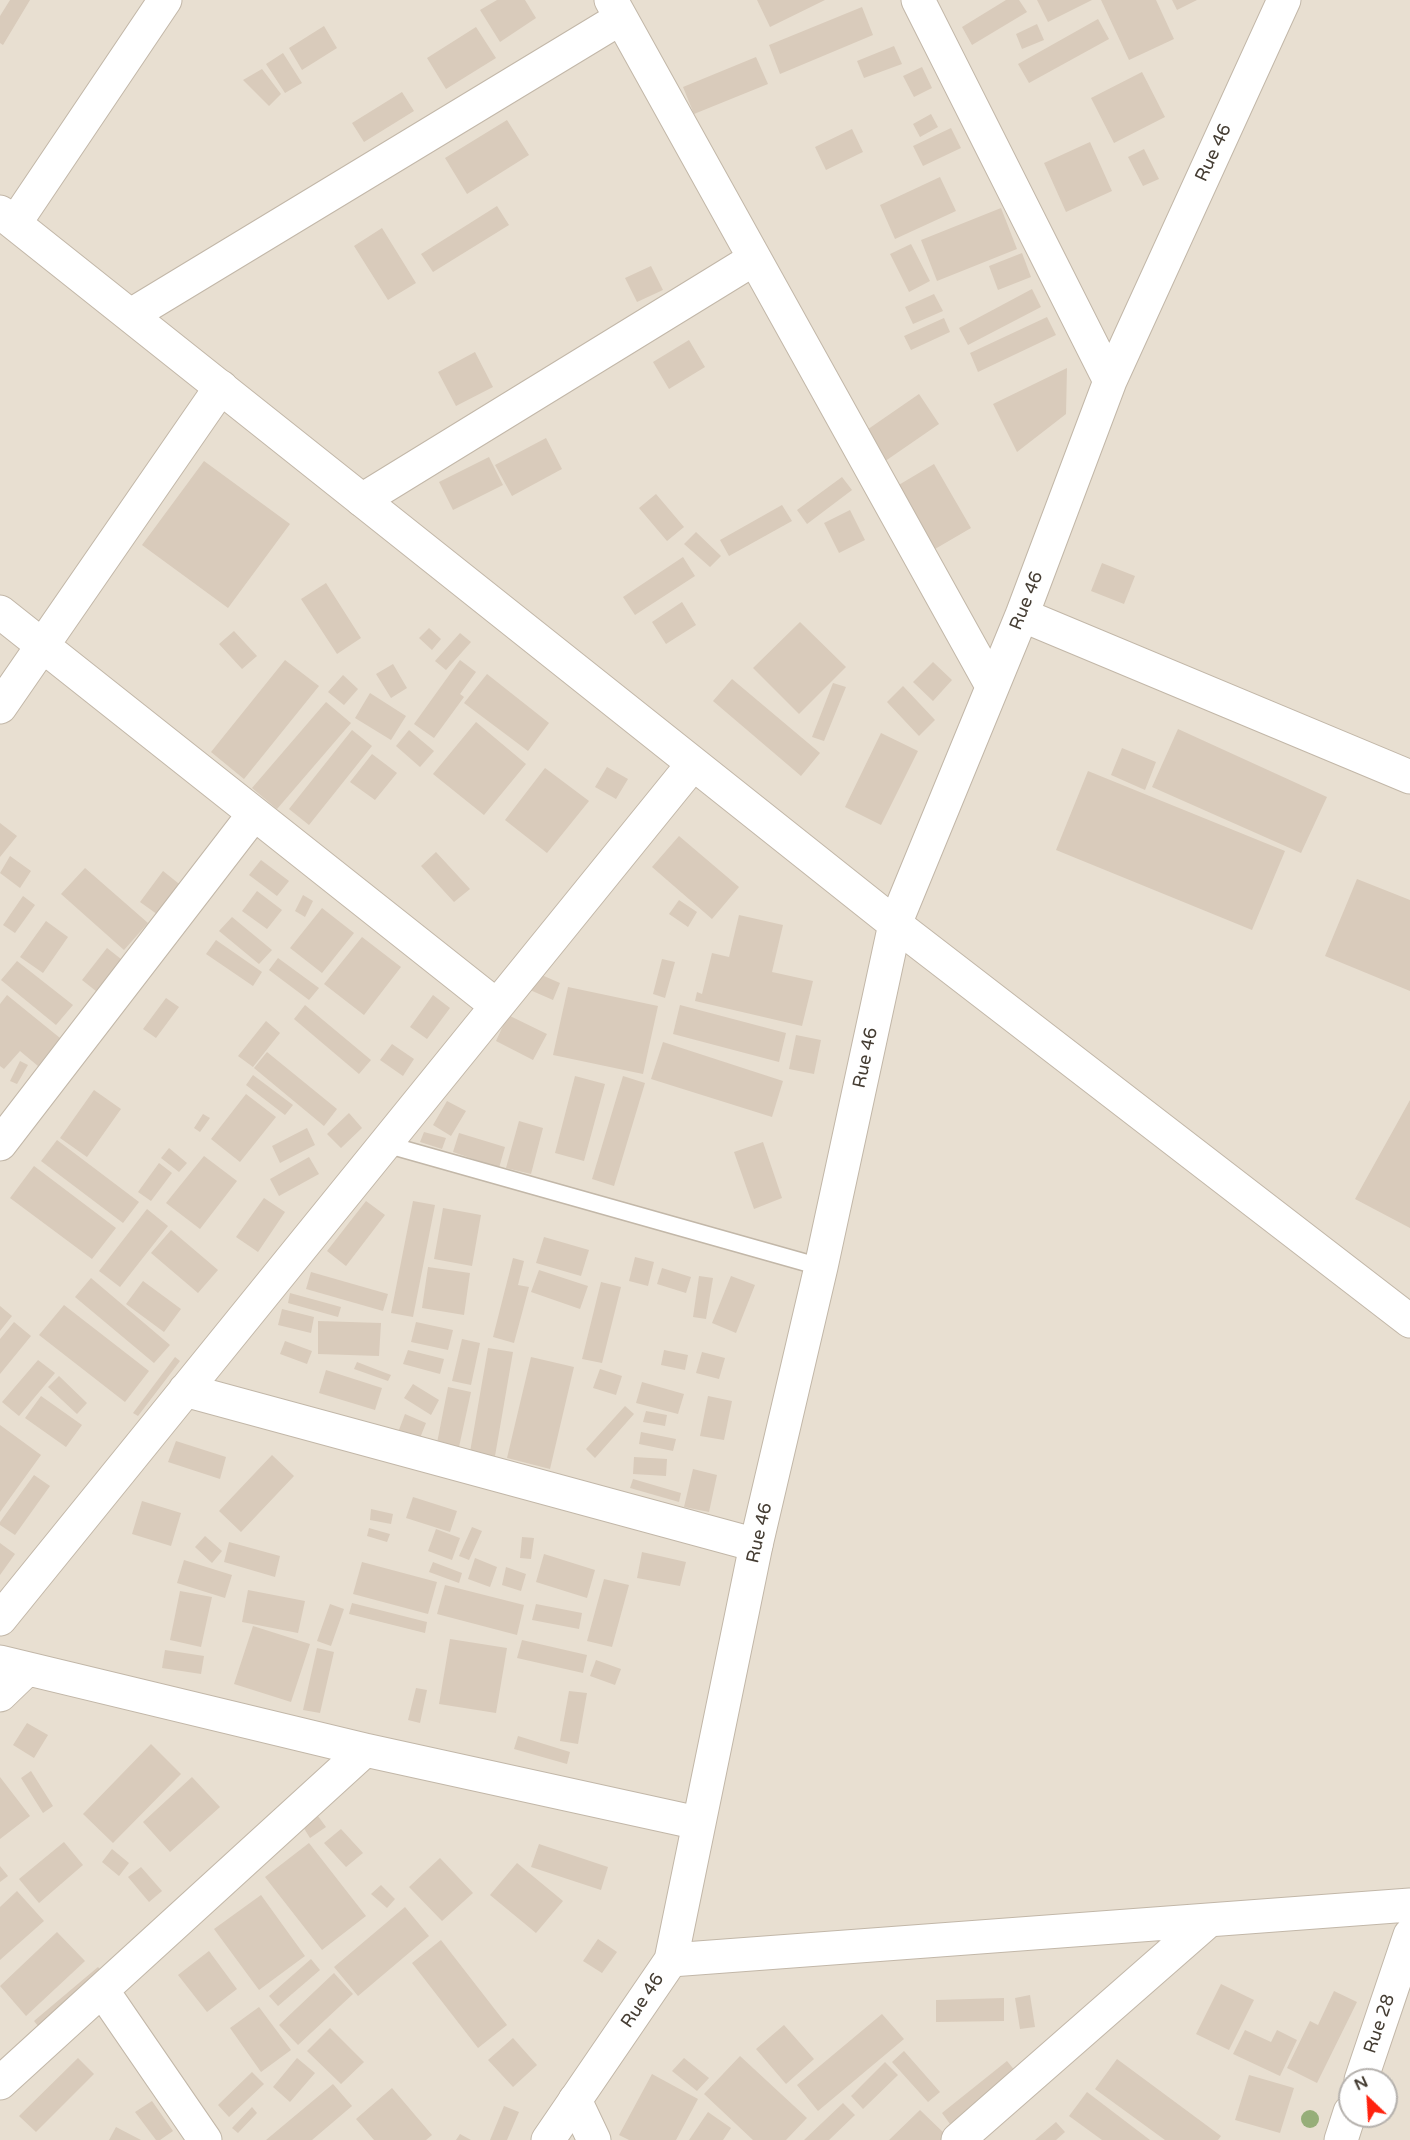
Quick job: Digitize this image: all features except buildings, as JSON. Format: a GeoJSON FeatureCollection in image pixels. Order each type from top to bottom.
{"type":"FeatureCollection","features":[{"type":"Feature","properties":{"kind":"street"},"geometry":{"type":"LineString","coordinates":[[165,0],[7,217],[895,924],[1410,1321]]}},
{"type":"Feature","properties":{"kind":"street"},"geometry":{"type":"LineString","coordinates":[[918,0],[1110,381]]}},
{"type":"Feature","properties":{"kind":"street","name":"Rue 46"},"geometry":{"type":"LineString","coordinates":[[548,2140],[671,1960],[756,1545],[821,1267],[895,924],[1022,615],[1110,381],[1279,3]]}},
{"type":"Feature","properties":{"kind":"street"},"geometry":{"type":"LineString","coordinates":[[131,315],[616,9],[992,686]]}},
{"type":"Feature","properties":{"kind":"street"},"geometry":{"type":"LineString","coordinates":[[362,500],[754,259]]}},
{"type":"Feature","properties":{"kind":"street"},"geometry":{"type":"LineString","coordinates":[[0,707],[221,387]]}},
{"type":"Feature","properties":{"kind":"street"},"geometry":{"type":"LineString","coordinates":[[0,612],[496,1006]]}},
{"type":"Feature","properties":{"kind":"street"},"geometry":{"type":"LineString","coordinates":[[1022,615],[1410,777]]}},
{"type":"Feature","properties":{"kind":"street"},"geometry":{"type":"LineString","coordinates":[[0,1619],[693,764]]}},
{"type":"Feature","properties":{"kind":"street"},"geometry":{"type":"LineString","coordinates":[[0,1144],[254,814]]}},
{"type":"Feature","properties":{"kind":"street"},"geometry":{"type":"LineString","coordinates":[[185,1390],[756,1545]]}},
{"type":"Feature","properties":{"kind":"street"},"geometry":{"type":"LineString","coordinates":[[0,1695],[14,1666],[365,1750],[698,1823]]}},
{"type":"Feature","properties":{"kind":"street"},"geometry":{"type":"LineString","coordinates":[[0,2083],[365,1750]]}},
{"type":"Feature","properties":{"kind":"street"},"geometry":{"type":"LineString","coordinates":[[671,1960],[1410,1905]]}},
{"type":"Feature","properties":{"kind":"street"},"geometry":{"type":"LineString","coordinates":[[958,2140],[1208,1921]]}},
{"type":"Feature","properties":{"kind":"street","name":"Rue 28"},"geometry":{"type":"LineString","coordinates":[[1365,2068],[1410,1935]]}},
{"type":"Feature","properties":{"kind":"street"},"geometry":{"type":"LineString","coordinates":[[102,1990],[205,2140]]}},
{"type":"Feature","properties":{"kind":"street"},"geometry":{"type":"LineString","coordinates":[[575,2100],[594,2140]]}},
{"type":"Feature","properties":{"kind":"lane"},"geometry":{"type":"LineString","coordinates":[[385,1144],[821,1267]]}},
{"type":"Feature","properties":{"kind":"shaded area"},"geometry":{"type":"Polygon","coordinates":[[[0,0],[1410,0],[1410,2140],[0,2140],[0,0]]]}}]}
